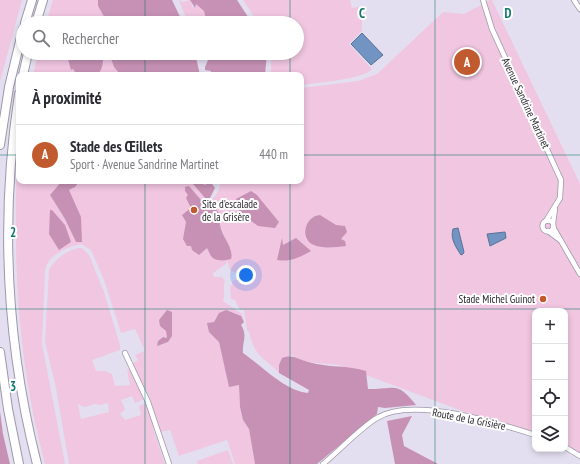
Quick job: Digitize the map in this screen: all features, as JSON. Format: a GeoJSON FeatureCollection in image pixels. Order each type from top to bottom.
{"type":"FeatureCollection","features":[{"type":"Feature","properties":{"kind":"highway"},"geometry":{"type":"LineString","coordinates":[[27,16],[32,0]]}},
{"type":"Feature","properties":{"kind":"highway"},"geometry":{"type":"LineString","coordinates":[[38,16],[43,0]]}},
{"type":"Feature","properties":{"kind":"highway"},"geometry":{"type":"LineString","coordinates":[[0,145],[9,87],[16,58]]}},
{"type":"Feature","properties":{"kind":"highway"},"geometry":{"type":"LineString","coordinates":[[24,72],[26,60]]}},
{"type":"Feature","properties":{"kind":"highway"},"geometry":{"type":"LineString","coordinates":[[16,115],[9,165],[6,261],[8,297],[15,360],[37,464]]}},
{"type":"Feature","properties":{"kind":"highway"},"geometry":{"type":"LineString","coordinates":[[0,352],[8,409],[20,464]]}},
{"type":"Feature","properties":{"kind":"street","name":"Avenue Sandrine Martinet"},"geometry":{"type":"LineString","coordinates":[[483,0],[492,29],[561,180],[561,191],[556,205],[553,225]]}},
{"type":"Feature","properties":{"kind":"street"},"geometry":{"type":"LineString","coordinates":[[574,0],[580,8]]}},
{"type":"Feature","properties":{"kind":"street","name":"Avenue Sandrine Martinet"},"geometry":{"type":"LineString","coordinates":[[546,221],[556,205]]}},
{"type":"Feature","properties":{"kind":"street"},"geometry":{"type":"LineString","coordinates":[[563,243],[544,230],[542,226],[546,221],[553,225],[563,243],[580,274]]}},
{"type":"Feature","properties":{"kind":"street"},"geometry":{"type":"LineString","coordinates":[[548,232],[553,225]]}},
{"type":"Feature","properties":{"kind":"street"},"geometry":{"type":"LineString","coordinates":[[125,353],[148,402],[170,464]]}},
{"type":"Feature","properties":{"kind":"street","name":"Route de la Grisière"},"geometry":{"type":"LineString","coordinates":[[323,464],[377,418],[399,411],[435,410],[509,426],[532,434]]}},
{"type":"Feature","properties":{"kind":"street"},"geometry":{"type":"LineString","coordinates":[[568,450],[580,456]]}},
{"type":"Feature","properties":{"kind":"shaded area"},"geometry":{"type":"Polygon","coordinates":[[[0,0],[22,0],[18,16],[16,16],[16,22],[0,81],[0,0]]]}},
{"type":"Feature","properties":{"kind":"shaded area"},"geometry":{"type":"Polygon","coordinates":[[[53,0],[98,0],[98,6],[104,16],[48,16],[53,0]]]}},
{"type":"Feature","properties":{"kind":"shaded area"},"geometry":{"type":"Polygon","coordinates":[[[98,0],[172,0],[180,16],[104,16],[98,6],[98,0]]]}},
{"type":"Feature","properties":{"kind":"shaded area"},"geometry":{"type":"Polygon","coordinates":[[[179,0],[183,2],[190,0],[192,6],[195,8],[196,3],[204,11],[205,16],[185,16],[179,0]]]}},
{"type":"Feature","properties":{"kind":"shaded area"},"geometry":{"type":"Polygon","coordinates":[[[190,0],[237,0],[247,16],[205,16],[204,11],[196,4],[195,8],[190,0]]]}},
{"type":"Feature","properties":{"kind":"shaded area"},"geometry":{"type":"Polygon","coordinates":[[[243,0],[350,0],[352,8],[362,6],[362,31],[349,44],[372,69],[368,72],[350,78],[304,85],[304,72],[271,72],[271,60],[304,60],[304,16],[253,16],[243,0]]]}},
{"type":"Feature","properties":{"kind":"shaded area"},"geometry":{"type":"Polygon","coordinates":[[[492,0],[580,184],[580,455],[568,451],[568,308],[532,308],[532,437],[339,365],[307,362],[291,355],[279,365],[279,373],[257,352],[247,330],[244,310],[240,310],[235,300],[231,299],[230,289],[233,281],[239,279],[238,274],[230,270],[227,260],[231,259],[231,255],[211,202],[209,206],[227,263],[213,273],[214,277],[222,277],[225,281],[223,301],[242,314],[244,322],[241,316],[219,313],[214,322],[207,323],[219,342],[229,386],[239,385],[240,407],[243,420],[249,429],[255,464],[235,464],[227,440],[179,456],[170,430],[161,432],[149,396],[132,364],[138,360],[135,355],[145,351],[135,329],[121,333],[104,280],[91,250],[81,244],[70,247],[54,256],[47,265],[45,271],[42,343],[65,464],[45,464],[32,408],[20,322],[16,265],[16,184],[59,184],[50,195],[65,219],[76,242],[69,190],[78,184],[206,184],[202,185],[208,202],[213,199],[217,193],[220,184],[304,184],[304,88],[358,81],[377,74],[443,12],[464,14],[492,0]],[[172,312],[160,326],[166,331],[167,338],[163,337],[158,341],[157,345],[168,342],[172,336],[172,312]]]}},
{"type":"Feature","properties":{"kind":"shaded area"},"geometry":{"type":"Polygon","coordinates":[[[36,60],[67,60],[75,72],[34,72],[36,60]]]}},
{"type":"Feature","properties":{"kind":"shaded area"},"geometry":{"type":"Polygon","coordinates":[[[68,60],[103,60],[100,72],[75,72],[73,69],[71,70],[68,60]]]}},
{"type":"Feature","properties":{"kind":"shaded area"},"geometry":{"type":"Polygon","coordinates":[[[103,60],[112,60],[114,67],[118,72],[99,72],[103,60]]]}},
{"type":"Feature","properties":{"kind":"shaded area"},"geometry":{"type":"Polygon","coordinates":[[[112,60],[197,60],[199,72],[118,72],[114,67],[112,60]]]}},
{"type":"Feature","properties":{"kind":"shaded area"},"geometry":{"type":"Polygon","coordinates":[[[208,60],[266,60],[265,72],[211,72],[205,70],[208,60]]]}},
{"type":"Feature","properties":{"kind":"shaded area"},"geometry":{"type":"Polygon","coordinates":[[[59,184],[78,184],[69,190],[81,217],[82,242],[76,242],[65,219],[50,195],[59,184]]]}},
{"type":"Feature","properties":{"kind":"shaded area"},"geometry":{"type":"Polygon","coordinates":[[[193,184],[212,184],[215,188],[210,198],[206,199],[193,184]]]}},
{"type":"Feature","properties":{"kind":"shaded area"},"geometry":{"type":"Polygon","coordinates":[[[189,186],[207,207],[210,206],[211,201],[220,215],[219,222],[232,254],[231,259],[216,260],[212,257],[207,248],[199,255],[192,250],[191,246],[187,246],[183,239],[186,222],[182,215],[191,208],[186,198],[188,195],[185,191],[185,187],[189,186]]]}},
{"type":"Feature","properties":{"kind":"shaded area"},"geometry":{"type":"Polygon","coordinates":[[[251,191],[257,195],[279,222],[275,228],[258,226],[240,213],[236,199],[251,191]]]}},
{"type":"Feature","properties":{"kind":"shaded area"},"geometry":{"type":"Polygon","coordinates":[[[50,210],[52,210],[65,225],[71,242],[59,250],[49,234],[50,210]]]}},
{"type":"Feature","properties":{"kind":"shaded area"},"geometry":{"type":"Polygon","coordinates":[[[320,215],[336,225],[345,226],[347,232],[341,239],[345,241],[346,246],[321,247],[309,242],[305,233],[308,223],[315,216],[320,215]]]}},
{"type":"Feature","properties":{"kind":"shaded area"},"geometry":{"type":"Polygon","coordinates":[[[282,238],[283,245],[296,238],[311,251],[294,259],[277,260],[282,238]]]}},
{"type":"Feature","properties":{"kind":"shaded area"},"geometry":{"type":"Polygon","coordinates":[[[82,248],[89,255],[104,292],[120,345],[120,350],[92,360],[96,371],[105,371],[112,374],[115,386],[130,385],[127,369],[129,369],[144,399],[135,403],[132,396],[121,400],[125,409],[120,414],[125,420],[141,415],[139,406],[146,403],[155,426],[153,428],[165,464],[69,464],[56,388],[45,342],[49,270],[51,266],[65,253],[74,249],[82,248]],[[108,403],[100,405],[94,404],[86,407],[78,404],[81,419],[109,412],[108,403]]]}},
{"type":"Feature","properties":{"kind":"shaded area"},"geometry":{"type":"Polygon","coordinates":[[[167,310],[172,312],[172,336],[168,342],[157,346],[158,341],[163,337],[167,338],[166,331],[160,326],[159,320],[167,310]]]}},
{"type":"Feature","properties":{"kind":"shaded area"},"geometry":{"type":"Polygon","coordinates":[[[226,310],[241,316],[244,322],[241,325],[244,332],[243,353],[282,383],[291,388],[308,393],[309,390],[279,373],[279,365],[282,358],[295,357],[315,364],[366,371],[368,389],[399,389],[404,392],[416,405],[385,408],[378,407],[377,414],[317,464],[255,464],[249,429],[243,420],[240,407],[239,385],[229,387],[219,342],[209,332],[207,323],[214,322],[219,313],[226,310]]]}},
{"type":"Feature","properties":{"kind":"shaded area"},"geometry":{"type":"Polygon","coordinates":[[[0,411],[3,434],[10,464],[0,464],[0,411]]]}},
{"type":"Feature","properties":{"kind":"shaded area"},"geometry":{"type":"Polygon","coordinates":[[[412,416],[402,435],[404,446],[438,464],[395,464],[387,421],[412,416]]]}},
{"type":"Feature","properties":{"kind":"shaded area"},"geometry":{"type":"Polygon","coordinates":[[[228,450],[233,464],[198,464],[197,461],[228,450]]]}},
{"type":"Feature","properties":{"kind":"water"},"geometry":{"type":"Polygon","coordinates":[[[362,33],[383,55],[371,65],[351,44],[362,33]]]}},
{"type":"Feature","properties":{"kind":"water"},"geometry":{"type":"Polygon","coordinates":[[[458,228],[464,252],[461,255],[452,236],[453,229],[458,228]]]}},
{"type":"Feature","properties":{"kind":"water"},"geometry":{"type":"Polygon","coordinates":[[[505,232],[506,238],[490,246],[487,234],[505,232]]]}},
{"type":"Feature","properties":{"kind":"place","name":"Stade des Œillets"},"geometry":{"type":"Point","coordinates":[467,62]}},
{"type":"Feature","properties":{"kind":"place","name":"Site d'escalade de la Grisère"},"geometry":{"type":"Point","coordinates":[194,210]}},
{"type":"Feature","properties":{"kind":"place","name":"Stade Michel Guinot"},"geometry":{"type":"Point","coordinates":[543,299]}}]}
